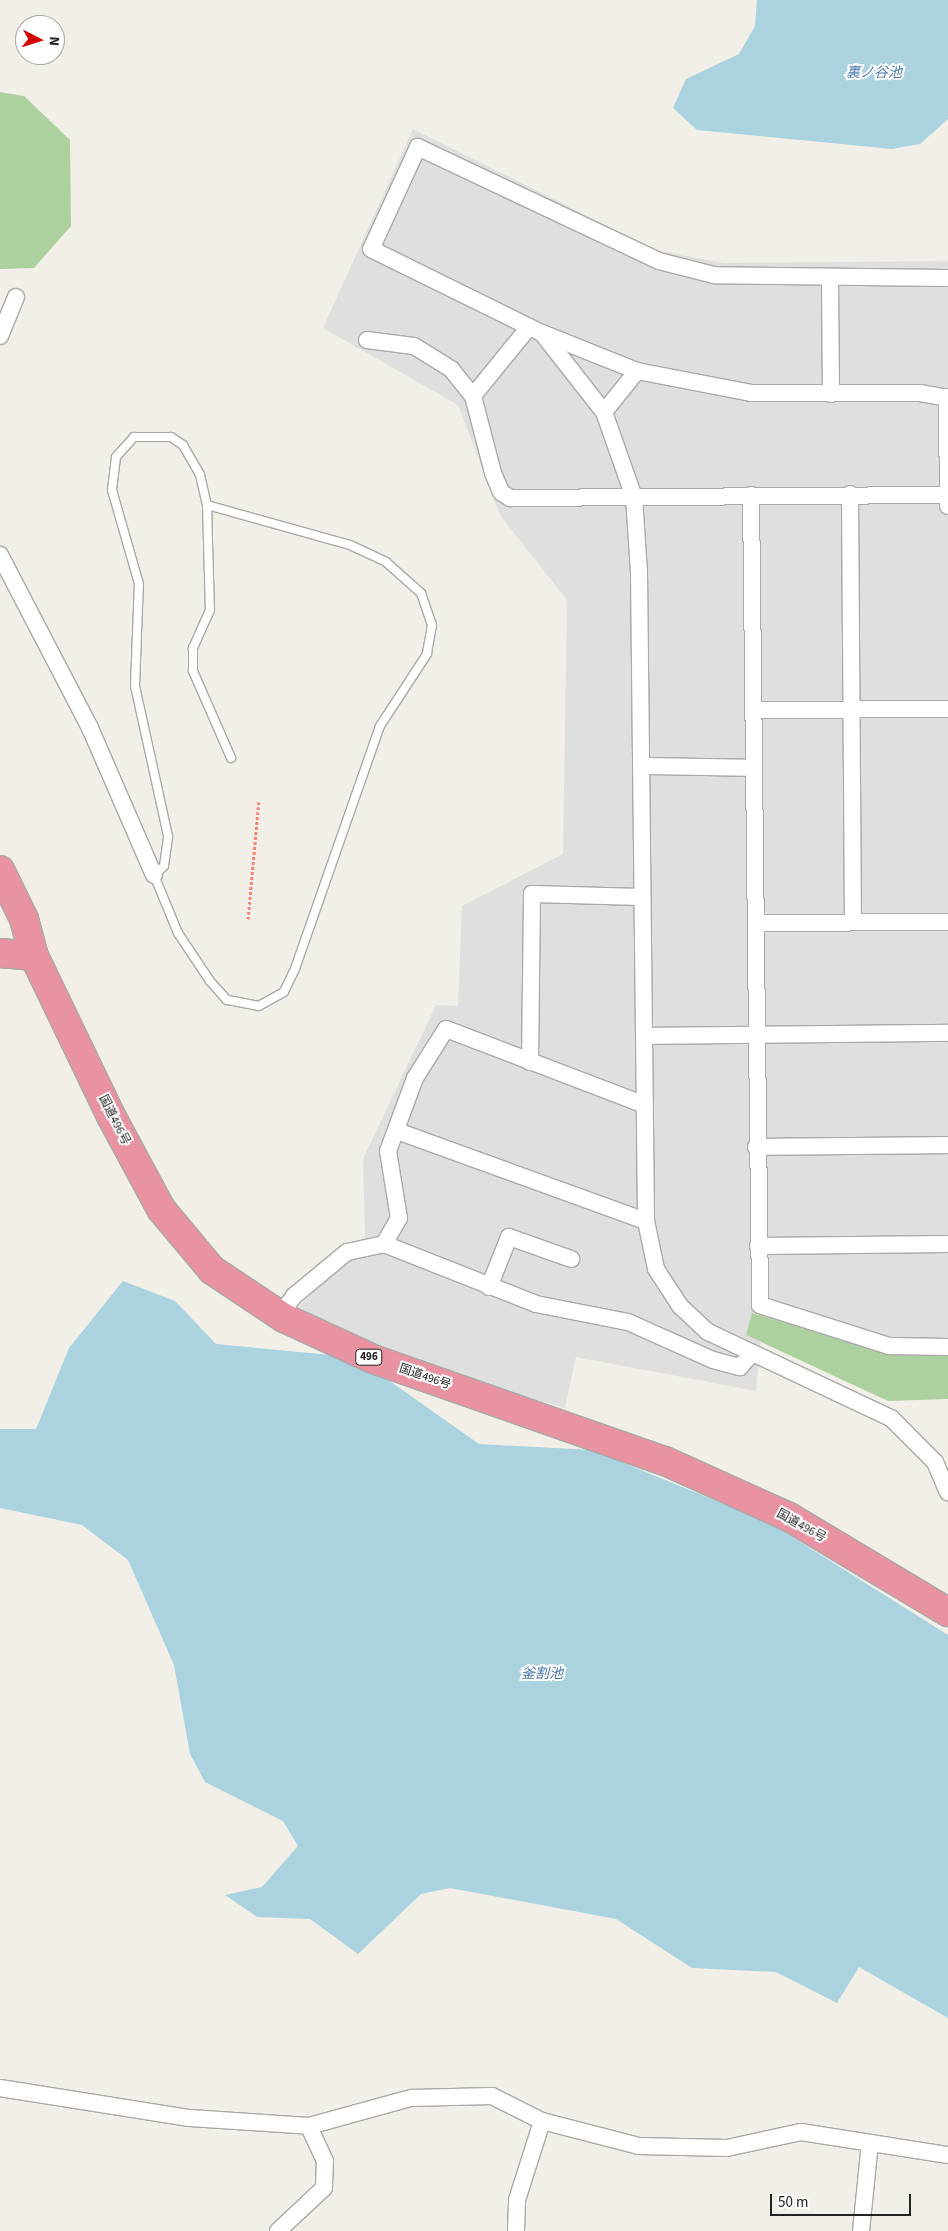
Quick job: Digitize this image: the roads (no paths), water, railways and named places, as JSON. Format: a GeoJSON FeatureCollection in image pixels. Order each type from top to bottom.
{"type":"FeatureCollection","features":[{"type":"Feature","properties":{"kind":"highway","name":"国道496号"},"geometry":{"type":"LineString","coordinates":[[0,870],[24,919],[34,956],[161,1209],[212,1270],[279,1316],[373,1359],[665,1461],[789,1517],[946,1606]]}},
{"type":"Feature","properties":{"kind":"highway"},"geometry":{"type":"LineString","coordinates":[[0,954],[34,956]]}},
{"type":"Feature","properties":{"kind":"street"},"geometry":{"type":"LineString","coordinates":[[948,278],[830,279],[714,275],[659,261],[418,147],[371,249],[536,330],[637,371],[751,393],[920,393],[948,398],[948,506]]}},
{"type":"Feature","properties":{"kind":"street"},"geometry":{"type":"LineString","coordinates":[[830,279],[831,394]]}},
{"type":"Feature","properties":{"kind":"street"},"geometry":{"type":"LineString","coordinates":[[0,336],[16,297]]}},
{"type":"Feature","properties":{"kind":"street"},"geometry":{"type":"LineString","coordinates":[[473,396],[536,330]]}},
{"type":"Feature","properties":{"kind":"street"},"geometry":{"type":"LineString","coordinates":[[536,330],[604,412],[634,496],[641,766],[646,1221],[656,1269],[680,1306],[708,1332],[891,1418],[935,1462],[948,1492]]}},
{"type":"Feature","properties":{"kind":"street"},"geometry":{"type":"LineString","coordinates":[[367,340],[414,346],[451,369],[473,396],[493,473],[501,492],[510,498],[850,494],[948,495]]}},
{"type":"Feature","properties":{"kind":"street"},"geometry":{"type":"LineString","coordinates":[[604,412],[637,371]]}},
{"type":"Feature","properties":{"kind":"street"},"geometry":{"type":"LineString","coordinates":[[850,494],[853,922]]}},
{"type":"Feature","properties":{"kind":"street"},"geometry":{"type":"LineString","coordinates":[[751,496],[757,923],[756,1147],[760,1305],[890,1346],[948,1347]]}},
{"type":"Feature","properties":{"kind":"street"},"geometry":{"type":"LineString","coordinates":[[0,555],[90,728],[154,875]]}},
{"type":"Feature","properties":{"kind":"street"},"geometry":{"type":"LineString","coordinates":[[754,710],[948,709]]}},
{"type":"Feature","properties":{"kind":"street"},"geometry":{"type":"LineString","coordinates":[[641,766],[754,768]]}},
{"type":"Feature","properties":{"kind":"street"},"geometry":{"type":"LineString","coordinates":[[530,1062],[532,894],[642,897]]}},
{"type":"Feature","properties":{"kind":"street"},"geometry":{"type":"LineString","coordinates":[[757,923],[948,922]]}},
{"type":"Feature","properties":{"kind":"street"},"geometry":{"type":"LineString","coordinates":[[384,1244],[399,1218],[388,1151],[397,1131],[415,1078],[446,1029],[645,1105]]}},
{"type":"Feature","properties":{"kind":"street"},"geometry":{"type":"LineString","coordinates":[[645,1036],[948,1034]]}},
{"type":"Feature","properties":{"kind":"street"},"geometry":{"type":"LineString","coordinates":[[397,1131],[646,1221]]}},
{"type":"Feature","properties":{"kind":"street"},"geometry":{"type":"LineString","coordinates":[[756,1147],[948,1145]]}},
{"type":"Feature","properties":{"kind":"street"},"geometry":{"type":"LineString","coordinates":[[489,1287],[508,1237],[571,1259]]}},
{"type":"Feature","properties":{"kind":"street"},"geometry":{"type":"LineString","coordinates":[[279,1316],[294,1296],[347,1252],[384,1244],[536,1304],[628,1322],[713,1360],[740,1367],[752,1354]]}},
{"type":"Feature","properties":{"kind":"street"},"geometry":{"type":"LineString","coordinates":[[758,1246],[948,1244]]}},
{"type":"Feature","properties":{"kind":"street"},"geometry":{"type":"LineString","coordinates":[[0,2088],[190,2118],[309,2126],[411,2098],[455,2094],[492,2096],[542,2121],[639,2146],[684,2150],[727,2148],[800,2132],[948,2155]]}},
{"type":"Feature","properties":{"kind":"street"},"geometry":{"type":"LineString","coordinates":[[516,2231],[517,2200],[542,2121]]}},
{"type":"Feature","properties":{"kind":"street"},"geometry":{"type":"LineString","coordinates":[[278,2231],[324,2188],[325,2161],[309,2126]]}},
{"type":"Feature","properties":{"kind":"street"},"geometry":{"type":"LineString","coordinates":[[861,2231],[870,2143]]}},
{"type":"Feature","properties":{"kind":"lane"},"geometry":{"type":"LineString","coordinates":[[207,505],[350,545],[386,562],[421,593],[430,619],[430,639],[427,654],[380,726],[295,969],[284,992],[273,1002],[242,1006],[227,1000],[178,933],[154,875],[164,866],[168,836],[135,686],[139,584],[112,490],[111,472],[121,446],[134,436],[154,434],[183,445],[200,475],[207,505],[210,610],[193,648],[193,671],[231,758]]}},
{"type":"Feature","properties":{"kind":"water","name":"裏ノ谷池"},"geometry":{"type":"Polygon","coordinates":[[[757,0],[948,0],[948,119],[920,144],[892,149],[697,130],[673,108],[686,79],[739,54],[755,26],[757,0]]]}},
{"type":"Feature","properties":{"kind":"water","name":"釜割池"},"geometry":{"type":"Polygon","coordinates":[[[123,1281],[175,1301],[216,1344],[331,1355],[384,1377],[479,1444],[592,1450],[770,1523],[948,1635],[948,2018],[859,1967],[837,2003],[776,1972],[692,1968],[616,1919],[450,1888],[421,1894],[358,1954],[310,1919],[257,1917],[225,1895],[262,1887],[298,1846],[283,1821],[205,1782],[190,1754],[174,1665],[128,1560],[82,1525],[0,1508],[0,1429],[36,1429],[69,1348],[123,1281]]]}}]}
